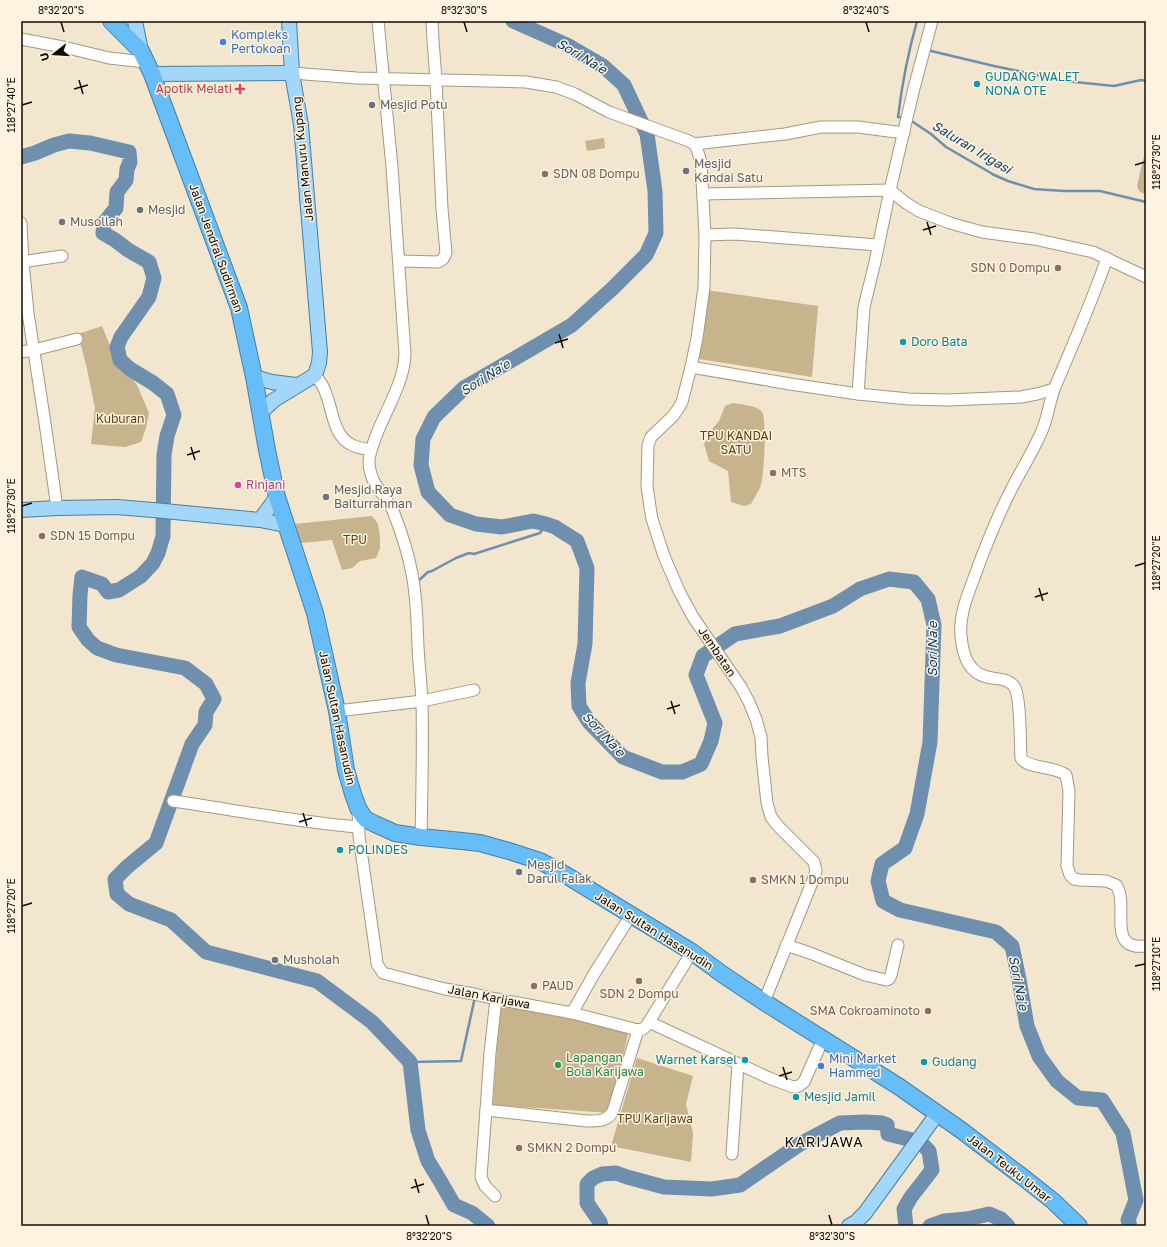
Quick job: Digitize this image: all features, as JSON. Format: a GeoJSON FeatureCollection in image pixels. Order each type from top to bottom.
{"type":"FeatureCollection","features":[{"type":"Feature","properties":{"kind":"highway","name":"Jalan Jendral Sudirman"},"geometry":{"type":"LineString","coordinates":[[111,21],[146,62],[239,308],[277,497]]}},
{"type":"Feature","properties":{"kind":"highway","name":"Jalan Sultan Hasanudin"},"geometry":{"type":"LineString","coordinates":[[277,497],[315,613],[337,711],[346,770],[358,808],[367,820],[395,833],[421,837],[462,840],[509,851],[540,861],[692,952],[764,1002],[898,1086],[937,1114]]}},
{"type":"Feature","properties":{"kind":"highway","name":"Jalan Teuku Umar"},"geometry":{"type":"LineString","coordinates":[[937,1114],[961,1130],[1020,1175],[1052,1201],[1079,1226]]}},
{"type":"Feature","properties":{"kind":"main road"},"geometry":{"type":"LineString","coordinates":[[135,21],[146,62],[292,73]]}},
{"type":"Feature","properties":{"kind":"main road","name":"Jalan Manuru Kupang"},"geometry":{"type":"LineString","coordinates":[[288,21],[292,73],[301,125],[320,336],[319,363],[315,375]]}},
{"type":"Feature","properties":{"kind":"main road"},"geometry":{"type":"LineString","coordinates":[[260,412],[274,400],[296,385],[315,375]]}},
{"type":"Feature","properties":{"kind":"main road"},"geometry":{"type":"LineString","coordinates":[[254,377],[272,382],[296,385]]}},
{"type":"Feature","properties":{"kind":"main road"},"geometry":{"type":"LineString","coordinates":[[260,520],[277,497]]}},
{"type":"Feature","properties":{"kind":"main road"},"geometry":{"type":"LineString","coordinates":[[21,510],[117,507],[260,520],[286,525]]}},
{"type":"Feature","properties":{"kind":"main road"},"geometry":{"type":"LineString","coordinates":[[855,1225],[937,1114]]}},
{"type":"Feature","properties":{"kind":"street"},"geometry":{"type":"LineString","coordinates":[[378,21],[392,167],[405,366],[400,381],[382,420],[371,450],[369,461],[370,471],[378,489],[392,510],[406,548],[412,576],[416,608],[422,701],[421,837]]}},
{"type":"Feature","properties":{"kind":"street"},"geometry":{"type":"LineString","coordinates":[[399,261],[438,262],[443,259],[446,253],[432,21]]}},
{"type":"Feature","properties":{"kind":"street"},"geometry":{"type":"LineString","coordinates":[[858,394],[864,307],[914,88],[932,21]]}},
{"type":"Feature","properties":{"kind":"street"},"geometry":{"type":"LineString","coordinates":[[21,40],[68,48],[109,58],[146,62]]}},
{"type":"Feature","properties":{"kind":"street"},"geometry":{"type":"LineString","coordinates":[[292,73],[357,78],[539,83],[575,94],[609,112],[694,144],[785,134],[826,127],[858,127],[904,133]]}},
{"type":"Feature","properties":{"kind":"street","name":"Jembatan"},"geometry":{"type":"LineString","coordinates":[[694,144],[699,153],[701,162],[705,235],[704,287],[697,338],[682,402],[673,416],[651,437],[648,445],[648,486],[652,519],[664,556],[679,591],[693,617],[749,702],[759,727],[767,804],[772,817],[778,826],[811,857],[815,864],[816,871],[813,880],[764,1002]]}},
{"type":"Feature","properties":{"kind":"street"},"geometry":{"type":"LineString","coordinates":[[703,194],[890,190],[919,211],[950,223],[982,232],[1034,239],[1093,252],[1146,277]]}},
{"type":"Feature","properties":{"kind":"street"},"geometry":{"type":"LineString","coordinates":[[21,223],[22,262],[28,313],[57,508]]}},
{"type":"Feature","properties":{"kind":"street"},"geometry":{"type":"LineString","coordinates":[[705,235],[734,234],[878,245]]}},
{"type":"Feature","properties":{"kind":"street"},"geometry":{"type":"LineString","coordinates":[[22,262],[62,256]]}},
{"type":"Feature","properties":{"kind":"street"},"geometry":{"type":"LineString","coordinates":[[1107,258],[1096,291],[1054,389],[1048,415],[1041,433],[1012,488],[980,561],[967,595],[962,619],[961,636],[969,665],[976,673],[982,677],[1009,682],[1014,686],[1018,703],[1022,760],[1031,765],[1057,771],[1066,775],[1069,791],[1067,866],[1070,875],[1074,879],[1106,881],[1116,885],[1120,894],[1121,926],[1124,940],[1133,946],[1146,946]]}},
{"type":"Feature","properties":{"kind":"street"},"geometry":{"type":"LineString","coordinates":[[21,352],[78,339]]}},
{"type":"Feature","properties":{"kind":"street"},"geometry":{"type":"LineString","coordinates":[[691,366],[790,384],[858,394],[909,399],[948,400],[1030,396],[1054,389]]}},
{"type":"Feature","properties":{"kind":"street"},"geometry":{"type":"LineString","coordinates":[[315,375],[323,385],[336,428],[341,437],[346,442],[354,446],[371,450]]}},
{"type":"Feature","properties":{"kind":"street"},"geometry":{"type":"LineString","coordinates":[[337,711],[422,701],[474,690]]}},
{"type":"Feature","properties":{"kind":"street"},"geometry":{"type":"LineString","coordinates":[[173,801],[225,808],[358,831],[375,824]]}},
{"type":"Feature","properties":{"kind":"street"},"geometry":{"type":"LineString","coordinates":[[358,808],[358,831]]}},
{"type":"Feature","properties":{"kind":"street","name":"Jalan Karijawa"},"geometry":{"type":"LineString","coordinates":[[358,831],[377,964],[381,971],[388,975],[496,999],[572,1012],[638,1030]]}},
{"type":"Feature","properties":{"kind":"street"},"geometry":{"type":"LineString","coordinates":[[572,1012],[631,915]]}},
{"type":"Feature","properties":{"kind":"street"},"geometry":{"type":"LineString","coordinates":[[786,945],[810,952],[865,975],[886,980],[889,979],[891,975],[898,944]]}},
{"type":"Feature","properties":{"kind":"street"},"geometry":{"type":"LineString","coordinates":[[486,1110],[587,1121],[599,1121],[610,1116],[613,1111],[638,1030],[645,1027],[649,1022],[692,952]]}},
{"type":"Feature","properties":{"kind":"street"},"geometry":{"type":"LineString","coordinates":[[495,1196],[485,1186],[482,1177],[490,1052],[496,999]]}},
{"type":"Feature","properties":{"kind":"street"},"geometry":{"type":"LineString","coordinates":[[649,1022],[738,1064],[792,1087],[799,1086],[806,1079],[823,1039]]}},
{"type":"Feature","properties":{"kind":"street"},"geometry":{"type":"LineString","coordinates":[[732,1154],[738,1064]]}},
{"type":"Feature","properties":{"kind":"green space"},"geometry":{"type":"Polygon","coordinates":[[[604,138],[605,148],[587,151],[585,141],[604,138]]]}},
{"type":"Feature","properties":{"kind":"green space"},"geometry":{"type":"Polygon","coordinates":[[[1145,152],[1146,195],[1139,191],[1137,186],[1145,152]]]}},
{"type":"Feature","properties":{"kind":"green space"},"geometry":{"type":"Polygon","coordinates":[[[706,290],[818,306],[812,377],[699,359],[706,290]]]}},
{"type":"Feature","properties":{"kind":"green space","name":"Kuburan"},"geometry":{"type":"Polygon","coordinates":[[[102,326],[111,348],[122,366],[137,385],[149,413],[141,442],[125,447],[91,444],[95,408],[78,334],[102,326]]]}},
{"type":"Feature","properties":{"kind":"green space","name":"TPU KANDAI SATU"},"geometry":{"type":"Polygon","coordinates":[[[733,403],[757,408],[762,412],[764,417],[763,470],[761,485],[751,504],[744,506],[731,502],[728,471],[709,461],[704,444],[713,428],[719,421],[725,406],[733,403]]]}},
{"type":"Feature","properties":{"kind":"green space","name":"TPU"},"geometry":{"type":"Polygon","coordinates":[[[372,516],[378,524],[380,537],[380,548],[376,558],[360,561],[352,568],[342,570],[332,540],[301,543],[295,524],[372,516]]]}},
{"type":"Feature","properties":{"kind":"green space","name":"Lapangan Bola Karijawa"},"geometry":{"type":"Polygon","coordinates":[[[500,1002],[630,1025],[610,1113],[493,1105],[500,1002]]]}},
{"type":"Feature","properties":{"kind":"green space","name":"TPU Karijawa"},"geometry":{"type":"Polygon","coordinates":[[[637,1058],[693,1076],[686,1104],[693,1133],[691,1162],[611,1146],[637,1058]]]}},
{"type":"Feature","properties":{"kind":"waterway","name":"Sori Na'e"},"geometry":{"type":"LineString","coordinates":[[513,21],[567,45],[603,66],[624,85],[647,134],[655,191],[656,233],[646,255],[613,288],[572,325],[464,388],[434,417],[423,439],[421,465],[428,492],[450,515],[476,524],[502,527],[533,521],[555,527],[577,541],[587,568],[585,644],[578,683],[579,706],[589,722],[623,757],[662,772],[682,772],[701,764],[711,741],[715,723],[696,675],[703,656],[735,634],[780,626],[833,606],[860,589],[889,579],[914,582],[928,599],[934,625],[930,742],[917,814],[905,848],[882,864],[878,881],[883,901],[900,910],[996,932],[1012,946],[1027,1026],[1039,1056],[1057,1081],[1078,1098],[1102,1100],[1123,1133],[1136,1200],[1128,1220],[1130,1226]]}},
{"type":"Feature","properties":{"kind":"waterway"},"geometry":{"type":"LineString","coordinates":[[903,118],[898,117],[903,81],[917,21]]}},
{"type":"Feature","properties":{"kind":"waterway"},"geometry":{"type":"LineString","coordinates":[[927,50],[1065,81],[1114,86],[1141,80],[1146,81]]}},
{"type":"Feature","properties":{"kind":"waterway","name":"Saluran Irigasi"},"geometry":{"type":"LineString","coordinates":[[910,120],[931,134],[946,147],[996,176],[992,174],[1008,181],[1034,189],[1100,191],[1146,202]]}},
{"type":"Feature","properties":{"kind":"waterway"},"geometry":{"type":"LineString","coordinates":[[21,157],[69,141],[90,143],[129,152],[130,162],[127,169],[126,180],[117,192],[116,208],[104,223],[103,233],[149,262],[154,278],[149,297],[121,337],[117,347],[120,360],[130,369],[153,383],[167,394],[174,415],[167,436],[164,455],[163,536],[158,553],[153,563],[141,576],[119,590],[108,592],[102,584],[82,577],[79,627],[88,640],[97,648],[116,655],[185,668],[206,684],[214,699],[206,712],[205,725],[192,744],[156,843],[115,879],[117,894],[129,904],[171,920],[206,952],[317,981],[372,1022],[410,1062],[418,1130],[428,1161],[454,1205],[472,1213],[488,1226]]}},
{"type":"Feature","properties":{"kind":"waterway"},"geometry":{"type":"LineString","coordinates":[[417,582],[428,572],[456,558],[469,553],[474,554],[540,533],[546,524]]}},
{"type":"Feature","properties":{"kind":"waterway"},"geometry":{"type":"LineString","coordinates":[[410,1062],[461,1061],[475,997]]}},
{"type":"Feature","properties":{"kind":"waterway"},"geometry":{"type":"LineString","coordinates":[[601,1226],[600,1222],[587,1203],[587,1184],[593,1178],[602,1174],[616,1173],[664,1187],[712,1189],[740,1185],[800,1144],[840,1123],[865,1122],[882,1123],[887,1125],[888,1134],[920,1142],[929,1151],[932,1170],[911,1197],[904,1209],[906,1226]]}},
{"type":"Feature","properties":{"kind":"waterway"},"geometry":{"type":"LineString","coordinates":[[930,1226],[944,1221],[967,1219],[989,1214],[1001,1219],[1008,1226]]}},
{"type":"Feature","properties":{"kind":"place","name":"Kompleks Pertokoan"},"geometry":{"type":"Point","coordinates":[223,42]}},
{"type":"Feature","properties":{"kind":"place","name":"GUDANG WALET NONA OTE"},"geometry":{"type":"Point","coordinates":[977,84]}},
{"type":"Feature","properties":{"kind":"place","name":"Apotik Melati"},"geometry":{"type":"Point","coordinates":[240,89]}},
{"type":"Feature","properties":{"kind":"place","name":"Mesjid Potu"},"geometry":{"type":"Point","coordinates":[372,105]}},
{"type":"Feature","properties":{"kind":"place","name":"Mesjid Kandai Satu"},"geometry":{"type":"Point","coordinates":[686,171]}},
{"type":"Feature","properties":{"kind":"place","name":"SDN 08 Dompu"},"geometry":{"type":"Point","coordinates":[545,174]}},
{"type":"Feature","properties":{"kind":"place","name":"Mesjid"},"geometry":{"type":"Point","coordinates":[140,210]}},
{"type":"Feature","properties":{"kind":"place","name":"Musollah"},"geometry":{"type":"Point","coordinates":[62,222]}},
{"type":"Feature","properties":{"kind":"place","name":"SDN 0 Dompu"},"geometry":{"type":"Point","coordinates":[1058,268]}},
{"type":"Feature","properties":{"kind":"place","name":"Doro Bata"},"geometry":{"type":"Point","coordinates":[903,342]}},
{"type":"Feature","properties":{"kind":"place","name":"MTS"},"geometry":{"type":"Point","coordinates":[773,473]}},
{"type":"Feature","properties":{"kind":"place","name":"Rinjani"},"geometry":{"type":"Point","coordinates":[238,485]}},
{"type":"Feature","properties":{"kind":"place","name":"Mesjid Raya Baiturrahman"},"geometry":{"type":"Point","coordinates":[326,497]}},
{"type":"Feature","properties":{"kind":"place","name":"SDN 15 Dompu"},"geometry":{"type":"Point","coordinates":[42,536]}},
{"type":"Feature","properties":{"kind":"place","name":"POLINDES"},"geometry":{"type":"Point","coordinates":[340,850]}},
{"type":"Feature","properties":{"kind":"place","name":"Mesjid Darul Falak"},"geometry":{"type":"Point","coordinates":[519,872]}},
{"type":"Feature","properties":{"kind":"place","name":"SMKN 1 Dompu"},"geometry":{"type":"Point","coordinates":[753,880]}},
{"type":"Feature","properties":{"kind":"place","name":"Musholah"},"geometry":{"type":"Point","coordinates":[275,960]}},
{"type":"Feature","properties":{"kind":"place","name":"SDN 2 Dompu"},"geometry":{"type":"Point","coordinates":[639,981]}},
{"type":"Feature","properties":{"kind":"place","name":"PAUD"},"geometry":{"type":"Point","coordinates":[534,986]}},
{"type":"Feature","properties":{"kind":"place","name":"SMA Cokroaminoto"},"geometry":{"type":"Point","coordinates":[928,1011]}},
{"type":"Feature","properties":{"kind":"place","name":"Warnet Karsel"},"geometry":{"type":"Point","coordinates":[745,1060]}},
{"type":"Feature","properties":{"kind":"place","name":"Gudang"},"geometry":{"type":"Point","coordinates":[924,1062]}},
{"type":"Feature","properties":{"kind":"place","name":"Lapangan Bola Karijawa"},"geometry":{"type":"Point","coordinates":[558,1065]}},
{"type":"Feature","properties":{"kind":"place","name":"Mini Market Hammed"},"geometry":{"type":"Point","coordinates":[821,1066]}},
{"type":"Feature","properties":{"kind":"place","name":"Mesjid Jamil"},"geometry":{"type":"Point","coordinates":[796,1097]}},
{"type":"Feature","properties":{"kind":"place","name":"SMKN 2 Dompu"},"geometry":{"type":"Point","coordinates":[519,1148]}},
{"type":"Feature","properties":{"kind":"district","name":"KARIJAWA"},"geometry":{"type":"Point","coordinates":[824,1142]}}]}
